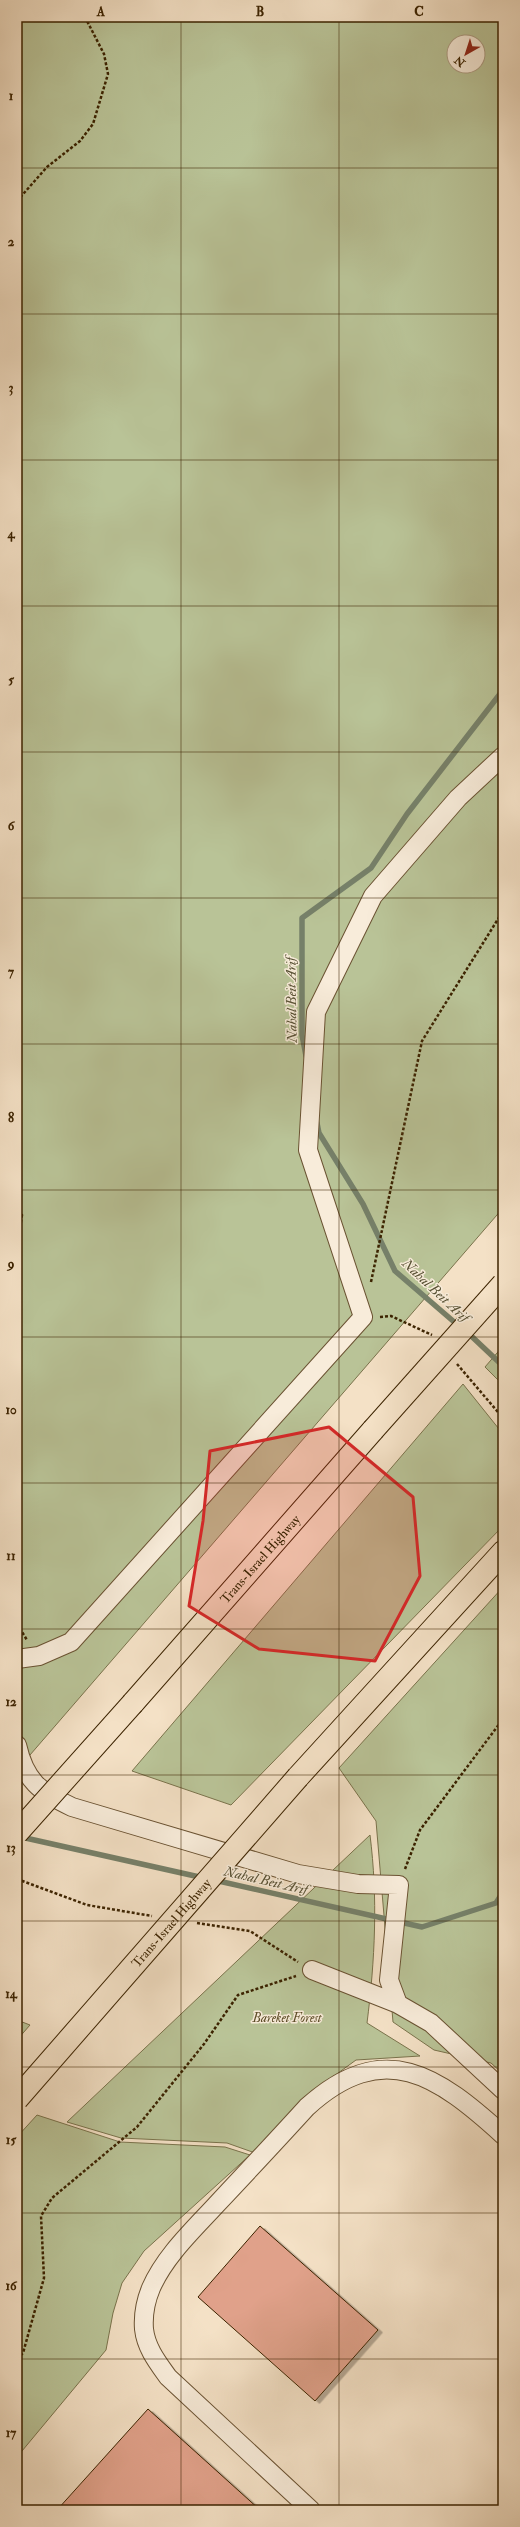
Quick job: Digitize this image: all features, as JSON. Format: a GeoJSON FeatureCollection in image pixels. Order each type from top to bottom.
{"type":"FeatureCollection","features":[{"type":"Feature","properties":{"kind":"highway","name":"Trans-Israel Highway"},"geometry":{"type":"LineString","coordinates":[[17,1833],[372,1430],[503,1284]]}},
{"type":"Feature","properties":{"kind":"highway","name":"Trans-Israel Highway"},"geometry":{"type":"LineString","coordinates":[[17,2099],[298,1777],[500,1555]]}},
{"type":"Feature","properties":{"kind":"street"},"geometry":{"type":"LineString","coordinates":[[17,1659],[39,1656],[71,1642],[364,1317],[308,1150],[316,1012],[373,896],[458,798],[503,756]]}},
{"type":"Feature","properties":{"kind":"street"},"geometry":{"type":"LineString","coordinates":[[17,1745],[22,1766],[33,1783],[49,1796],[72,1807],[298,1874],[358,1884],[399,1885],[389,1980],[398,2004]]}},
{"type":"Feature","properties":{"kind":"street"},"geometry":{"type":"LineString","coordinates":[[312,1970],[398,2004],[431,2023],[503,2090]]}},
{"type":"Feature","properties":{"kind":"street"},"geometry":{"type":"LineString","coordinates":[[311,2510],[168,2378],[146,2341],[145,2314],[152,2287],[170,2257],[190,2233],[307,2107],[323,2093],[349,2079],[381,2070],[400,2070],[419,2074],[450,2090],[503,2135]]}},
{"type":"Feature","properties":{"kind":"path"},"geometry":{"type":"LineString","coordinates":[[17,201],[47,167],[80,141],[93,124],[108,74],[104,54],[85,17]]}},
{"type":"Feature","properties":{"kind":"path"},"geometry":{"type":"LineString","coordinates":[[370,1287],[422,1041],[503,911]]}},
{"type":"Feature","properties":{"kind":"path"},"geometry":{"type":"LineString","coordinates":[[17,1213],[22,1215],[17,1249]]}},
{"type":"Feature","properties":{"kind":"path"},"geometry":{"type":"LineString","coordinates":[[399,1885],[420,1830],[503,1720]]}},
{"type":"Feature","properties":{"kind":"path"},"geometry":{"type":"LineString","coordinates":[[17,2359],[24,2353],[44,2278],[41,2216],[52,2198],[137,2127],[204,2044],[238,1995],[312,1970]]}},
{"type":"Feature","properties":{"kind":"highlighted area"},"geometry":{"type":"Polygon","coordinates":[[[329,1427],[413,1497],[420,1576],[375,1661],[259,1649],[189,1606],[203,1521],[210,1451],[329,1427]]]}},
{"type":"Feature","properties":{"kind":"green space"},"geometry":{"type":"Polygon","coordinates":[[[17,17],[503,17],[503,1208],[17,1770],[17,17]]]}},
{"type":"Feature","properties":{"kind":"green space"},"geometry":{"type":"Polygon","coordinates":[[[503,1346],[503,1385],[485,1367],[503,1346]]]}},
{"type":"Feature","properties":{"kind":"green space"},"geometry":{"type":"Polygon","coordinates":[[[463,1384],[503,1434],[503,1526],[231,1805],[132,1771],[463,1384]]]}},
{"type":"Feature","properties":{"kind":"green space"},"geometry":{"type":"Polygon","coordinates":[[[503,1587],[503,2074],[491,2063],[434,2050],[393,2022],[376,1821],[339,1768],[503,1587]]]}},
{"type":"Feature","properties":{"kind":"green space","name":"Bareket Forest"},"geometry":{"type":"Polygon","coordinates":[[[370,1835],[375,1906],[374,1952],[367,2023],[420,2056],[356,2060],[316,2089],[258,2154],[227,2143],[121,2138],[67,2122],[370,1835]]]}},
{"type":"Feature","properties":{"kind":"green space"},"geometry":{"type":"Polygon","coordinates":[[[17,2020],[30,2025],[17,2040],[17,2020]]]}},
{"type":"Feature","properties":{"kind":"green space"},"geometry":{"type":"Polygon","coordinates":[[[37,2115],[120,2142],[225,2147],[250,2155],[144,2251],[122,2283],[113,2313],[106,2350],[17,2457],[17,2137],[37,2115]]]}},
{"type":"Feature","properties":{"kind":"building"},"geometry":{"type":"Polygon","coordinates":[[[260,2226],[378,2330],[315,2401],[198,2297],[260,2226]]]}},
{"type":"Feature","properties":{"kind":"building"},"geometry":{"type":"Polygon","coordinates":[[[148,2409],[260,2510],[57,2510],[148,2409]]]}},
{"type":"Feature","properties":{"kind":"waterway","name":"Nahal Beit Arif"},"geometry":{"type":"LineString","coordinates":[[306,1056],[302,1035],[302,918],[371,868],[407,814],[503,690]]}},
{"type":"Feature","properties":{"kind":"waterway","name":"Nahal Beit Arif"},"geometry":{"type":"LineString","coordinates":[[317,1123],[319,1133],[363,1204],[395,1271],[460,1327]]}},
{"type":"Feature","properties":{"kind":"waterway","name":"Nahal Beit Arif"},"geometry":{"type":"LineString","coordinates":[[467,1332],[503,1366]]}},
{"type":"Feature","properties":{"kind":"waterway","name":"Nahal Beit Arif"},"geometry":{"type":"LineString","coordinates":[[21,1837],[204,1878]]}},
{"type":"Feature","properties":{"kind":"waterway","name":"Nahal Beit Arif"},"geometry":{"type":"LineString","coordinates":[[214,1880],[422,1927],[496,1903],[503,1892]]}}]}
